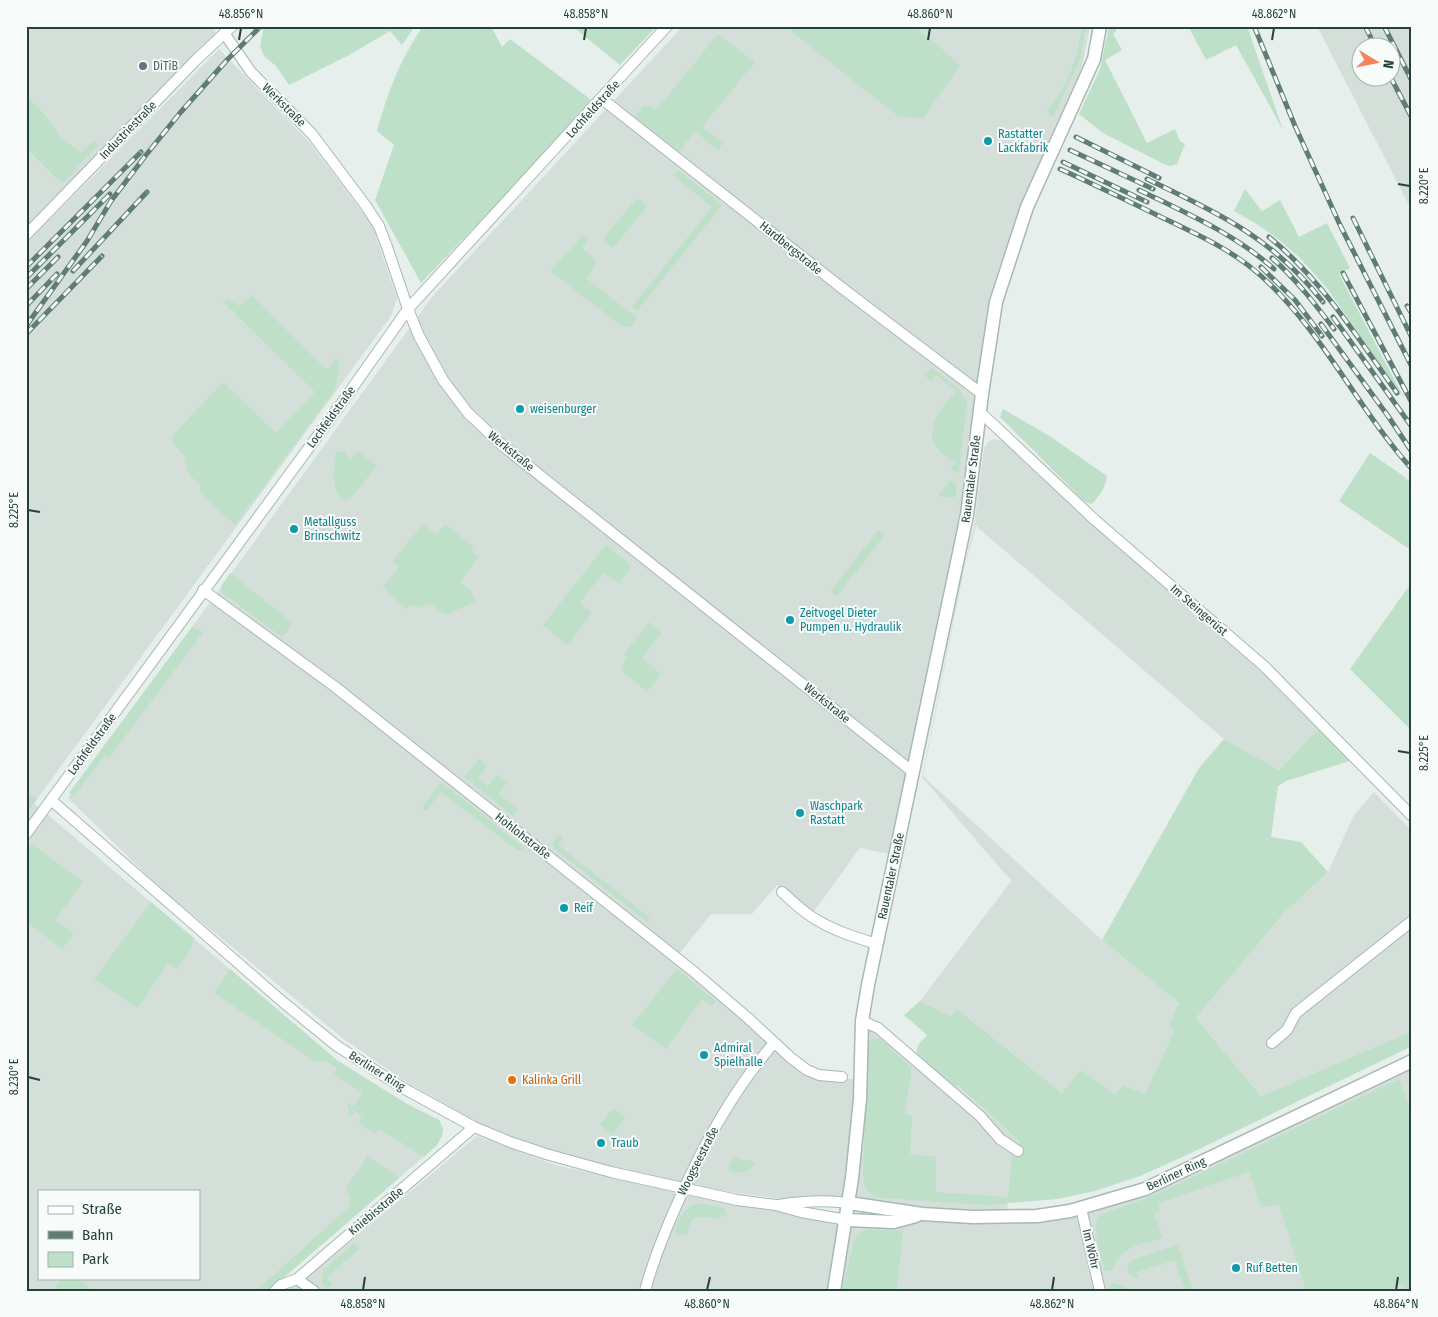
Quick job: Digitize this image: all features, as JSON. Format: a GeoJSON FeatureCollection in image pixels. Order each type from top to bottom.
{"type":"FeatureCollection","features":[{"type":"Feature","properties":{"kind":"street","name":"Werkstraße"},"geometry":{"type":"LineString","coordinates":[[213,26],[225,31],[251,72],[312,134],[366,206],[379,226],[419,336],[443,380],[458,401],[480,425],[503,446],[913,772]]}},
{"type":"Feature","properties":{"kind":"street","name":"Lochfeldstraße"},"geometry":{"type":"LineString","coordinates":[[26,834],[346,397],[408,309],[667,26]]}},
{"type":"Feature","properties":{"kind":"street","name":"Rauentaler Straße"},"geometry":{"type":"LineString","coordinates":[[834,1291],[847,1220],[860,1099],[862,1021],[967,515],[996,302],[1026,207],[1087,78],[1094,59],[1100,26]]}},
{"type":"Feature","properties":{"kind":"street","name":"Industriestraße"},"geometry":{"type":"LineString","coordinates":[[26,235],[225,31]]}},
{"type":"Feature","properties":{"kind":"street","name":"Hardbergstraße"},"geometry":{"type":"LineString","coordinates":[[602,99],[842,288],[982,394]]}},
{"type":"Feature","properties":{"kind":"street","name":"Im Steingerüst"},"geometry":{"type":"LineString","coordinates":[[980,412],[1095,520],[1264,666],[1412,816]]}},
{"type":"Feature","properties":{"kind":"street","name":"Hohlohstraße"},"geometry":{"type":"LineString","coordinates":[[203,590],[334,686],[492,811],[693,971],[791,1058],[807,1070],[819,1075],[842,1077]]}},
{"type":"Feature","properties":{"kind":"street","name":"Berliner Ring"},"geometry":{"type":"LineString","coordinates":[[52,800],[277,997],[337,1046],[404,1088],[474,1127],[546,1154],[612,1172],[736,1200],[776,1205],[801,1212],[847,1220],[894,1222],[922,1214]]}},
{"type":"Feature","properties":{"kind":"street"},"geometry":{"type":"LineString","coordinates":[[782,892],[811,916],[829,927],[852,937],[877,944]]}},
{"type":"Feature","properties":{"kind":"street"},"geometry":{"type":"LineString","coordinates":[[1272,1043],[1286,1030],[1296,1012],[1412,921]]}},
{"type":"Feature","properties":{"kind":"street"},"geometry":{"type":"LineString","coordinates":[[862,1021],[878,1028],[980,1116],[1000,1139],[1018,1151]]}},
{"type":"Feature","properties":{"kind":"street","name":"Woogseestraße"},"geometry":{"type":"LineString","coordinates":[[645,1291],[663,1235],[702,1151],[727,1107],[755,1065],[774,1043]]}},
{"type":"Feature","properties":{"kind":"street","name":"Berliner Ring"},"geometry":{"type":"LineString","coordinates":[[776,1205],[828,1200],[922,1214],[973,1217],[1037,1216],[1081,1208],[1136,1192],[1169,1178],[1412,1061]]}},
{"type":"Feature","properties":{"kind":"street","name":"Kniebisstraße"},"geometry":{"type":"LineString","coordinates":[[275,1291],[281,1285],[297,1279],[474,1127]]}},
{"type":"Feature","properties":{"kind":"street","name":"Im Wöhr"},"geometry":{"type":"LineString","coordinates":[[1081,1208],[1100,1291]]}},
{"type":"Feature","properties":{"kind":"street"},"geometry":{"type":"LineString","coordinates":[[297,1279],[314,1291]]}},
{"type":"Feature","properties":{"kind":"shaded area"},"geometry":{"type":"Polygon","coordinates":[[[34,26],[211,26],[218,35],[26,230],[26,148],[62,184],[94,142],[81,154],[59,135],[46,116],[26,95],[26,34],[34,26]]]}},
{"type":"Feature","properties":{"kind":"shaded area"},"geometry":{"type":"Polygon","coordinates":[[[683,26],[1090,26],[1082,67],[1021,203],[995,280],[988,309],[961,515],[889,854],[860,848],[812,914],[777,885],[752,914],[711,914],[675,959],[788,1059],[832,1079],[856,1079],[844,1207],[738,1193],[682,1183],[546,1151],[490,1129],[408,1083],[345,1040],[159,887],[68,798],[432,297],[683,26]]]}},
{"type":"Feature","properties":{"kind":"shaded area"},"geometry":{"type":"Polygon","coordinates":[[[1317,26],[1412,26],[1412,211],[1317,26]]]}},
{"type":"Feature","properties":{"kind":"shaded area"},"geometry":{"type":"Polygon","coordinates":[[[219,49],[310,143],[372,225],[397,298],[391,316],[34,803],[338,1061],[407,1104],[439,1120],[443,1128],[442,1136],[437,1145],[268,1291],[94,1291],[80,1280],[200,1280],[200,1190],[38,1190],[38,1280],[60,1280],[52,1291],[26,1291],[26,244],[219,49]]]}},
{"type":"Feature","properties":{"kind":"shaded area"},"geometry":{"type":"Polygon","coordinates":[[[994,439],[1003,441],[1092,524],[1283,691],[1318,729],[1279,770],[1224,739],[976,526],[964,569],[923,776],[1102,940],[1179,1003],[1169,1025],[1174,1031],[1145,1094],[1062,1093],[957,1009],[950,1016],[920,1001],[1012,880],[922,777],[962,575],[974,526],[984,448],[988,442],[994,439]]]}},
{"type":"Feature","properties":{"kind":"shaded area"},"geometry":{"type":"Polygon","coordinates":[[[1374,792],[1412,831],[1412,1031],[1261,1096],[1196,1018],[1283,914],[1328,872],[1354,815],[1374,792]]]}},
{"type":"Feature","properties":{"kind":"shaded area"},"geometry":{"type":"Polygon","coordinates":[[[863,1017],[953,1088],[956,1085],[1018,1140],[1023,1151],[1008,1197],[1007,1213],[851,1207],[863,1017]]]}},
{"type":"Feature","properties":{"kind":"shaded area"},"geometry":{"type":"Polygon","coordinates":[[[1412,1063],[1412,1291],[834,1291],[850,1216],[936,1222],[1009,1223],[1069,1214],[1116,1200],[1412,1063]]]}},
{"type":"Feature","properties":{"kind":"shaded area"},"geometry":{"type":"Polygon","coordinates":[[[477,1136],[555,1165],[678,1192],[659,1233],[641,1291],[279,1291],[297,1286],[477,1136]]]}},
{"type":"Feature","properties":{"kind":"shaded area"},"geometry":{"type":"Polygon","coordinates":[[[686,1195],[843,1213],[827,1291],[648,1291],[665,1239],[686,1195]]]}},
{"type":"Feature","properties":{"kind":"green space"},"geometry":{"type":"Polygon","coordinates":[[[264,26],[415,26],[402,45],[390,31],[349,55],[289,85],[276,66],[264,56],[260,46],[264,26]]]}},
{"type":"Feature","properties":{"kind":"green space"},"geometry":{"type":"Polygon","coordinates":[[[423,26],[491,26],[502,47],[510,39],[594,102],[421,283],[375,200],[394,145],[377,131],[385,103],[396,76],[423,26]]]}},
{"type":"Feature","properties":{"kind":"green space"},"geometry":{"type":"Polygon","coordinates":[[[572,26],[657,26],[620,65],[572,26]]]}},
{"type":"Feature","properties":{"kind":"green space"},"geometry":{"type":"Polygon","coordinates":[[[785,26],[913,26],[939,46],[960,66],[923,118],[899,117],[785,26]]]}},
{"type":"Feature","properties":{"kind":"green space"},"geometry":{"type":"Polygon","coordinates":[[[1082,26],[1086,26],[1080,60],[1053,117],[1047,112],[1050,105],[1063,89],[1071,72],[1082,26]]]}},
{"type":"Feature","properties":{"kind":"green space"},"geometry":{"type":"Polygon","coordinates":[[[1109,26],[1116,26],[1116,31],[1113,34],[1122,50],[1105,60],[1147,143],[1175,129],[1180,141],[1185,144],[1177,164],[1166,165],[1103,133],[1079,114],[1100,69],[1109,26]]]}},
{"type":"Feature","properties":{"kind":"green space"},"geometry":{"type":"Polygon","coordinates":[[[1188,26],[1247,26],[1283,130],[1236,45],[1206,60],[1188,26]]]}},
{"type":"Feature","properties":{"kind":"green space"},"geometry":{"type":"Polygon","coordinates":[[[718,34],[755,62],[702,127],[723,143],[718,150],[695,131],[679,152],[634,116],[644,105],[657,109],[718,34]]]}},
{"type":"Feature","properties":{"kind":"green space"},"geometry":{"type":"Polygon","coordinates":[[[26,95],[46,116],[59,135],[81,153],[94,141],[99,144],[62,184],[26,148],[26,95]]]}},
{"type":"Feature","properties":{"kind":"green space"},"geometry":{"type":"Polygon","coordinates":[[[678,170],[722,205],[637,311],[632,307],[712,207],[673,175],[678,170]]]}},
{"type":"Feature","properties":{"kind":"green space"},"geometry":{"type":"Polygon","coordinates":[[[1245,189],[1262,211],[1280,200],[1299,237],[1327,223],[1350,268],[1339,274],[1405,400],[1326,287],[1299,257],[1260,226],[1234,211],[1245,189]]]}},
{"type":"Feature","properties":{"kind":"green space"},"geometry":{"type":"Polygon","coordinates":[[[637,198],[647,206],[613,248],[605,241],[605,236],[637,198]]]}},
{"type":"Feature","properties":{"kind":"green space"},"geometry":{"type":"Polygon","coordinates":[[[583,235],[588,240],[582,248],[596,260],[586,278],[637,318],[631,327],[623,327],[550,271],[583,235]]]}},
{"type":"Feature","properties":{"kind":"green space"},"geometry":{"type":"Polygon","coordinates":[[[252,295],[327,370],[336,357],[340,363],[335,390],[235,525],[200,493],[200,485],[189,474],[184,455],[174,445],[172,436],[223,382],[276,433],[315,392],[223,302],[228,299],[239,306],[252,295]]]}},
{"type":"Feature","properties":{"kind":"green space"},"geometry":{"type":"Polygon","coordinates":[[[932,368],[959,389],[967,403],[959,473],[951,470],[955,463],[939,449],[933,440],[932,432],[941,410],[956,391],[936,375],[931,381],[925,376],[932,368]]]}},
{"type":"Feature","properties":{"kind":"green space"},"geometry":{"type":"Polygon","coordinates":[[[1003,409],[1051,437],[1107,476],[1104,488],[1092,504],[1085,502],[1000,417],[1003,409]]]}},
{"type":"Feature","properties":{"kind":"green space"},"geometry":{"type":"Polygon","coordinates":[[[336,451],[344,452],[350,460],[358,451],[377,466],[349,500],[344,500],[336,490],[334,471],[336,451]]]}},
{"type":"Feature","properties":{"kind":"green space"},"geometry":{"type":"Polygon","coordinates":[[[1370,453],[1412,484],[1412,551],[1339,501],[1370,453]]]}},
{"type":"Feature","properties":{"kind":"green space"},"geometry":{"type":"Polygon","coordinates":[[[950,480],[957,485],[956,496],[952,498],[938,496],[950,480]]]}},
{"type":"Feature","properties":{"kind":"green space"},"geometry":{"type":"Polygon","coordinates":[[[423,524],[436,535],[445,524],[474,547],[471,551],[479,557],[460,582],[471,591],[475,602],[445,615],[429,603],[419,608],[411,605],[406,609],[383,587],[399,567],[392,562],[423,524]]]}},
{"type":"Feature","properties":{"kind":"green space"},"geometry":{"type":"Polygon","coordinates":[[[878,530],[885,535],[837,596],[831,591],[878,530]]]}},
{"type":"Feature","properties":{"kind":"green space"},"geometry":{"type":"Polygon","coordinates":[[[606,545],[632,566],[619,584],[604,572],[580,603],[592,613],[567,645],[543,625],[606,545]]]}},
{"type":"Feature","properties":{"kind":"green space"},"geometry":{"type":"Polygon","coordinates":[[[230,573],[293,623],[282,637],[222,593],[221,586],[230,573]]]}},
{"type":"Feature","properties":{"kind":"green space"},"geometry":{"type":"Polygon","coordinates":[[[1412,582],[1412,731],[1350,669],[1412,582]]]}},
{"type":"Feature","properties":{"kind":"green space"},"geometry":{"type":"Polygon","coordinates":[[[649,622],[662,632],[642,658],[661,674],[647,692],[621,670],[627,656],[624,654],[649,622]]]}},
{"type":"Feature","properties":{"kind":"green space"},"geometry":{"type":"Polygon","coordinates":[[[192,627],[203,632],[109,758],[104,756],[74,796],[69,793],[192,627]]]}},
{"type":"Feature","properties":{"kind":"green space"},"geometry":{"type":"Polygon","coordinates":[[[1318,729],[1350,761],[1286,781],[1278,786],[1271,837],[1301,842],[1328,872],[1283,914],[1196,1018],[1261,1096],[1412,1031],[1412,1046],[1187,1155],[1140,1176],[1095,1191],[1057,1199],[987,1205],[882,1198],[869,1192],[865,1186],[863,1171],[868,1046],[872,1038],[880,1039],[912,1068],[905,1114],[912,1116],[910,1154],[936,1157],[936,1192],[1008,1197],[1012,1158],[1023,1151],[1018,1140],[957,1085],[953,1089],[916,1056],[918,1045],[927,1035],[904,1015],[920,1001],[950,1016],[957,1009],[1062,1093],[1081,1070],[1115,1095],[1123,1085],[1145,1094],[1174,1031],[1169,1025],[1179,1003],[1102,940],[1199,768],[1224,739],[1279,770],[1318,729]]]}},
{"type":"Feature","properties":{"kind":"green space"},"geometry":{"type":"Polygon","coordinates":[[[479,759],[487,766],[478,778],[488,786],[497,775],[507,783],[498,794],[518,810],[513,816],[464,777],[479,759]]]}},
{"type":"Feature","properties":{"kind":"green space"},"geometry":{"type":"Polygon","coordinates":[[[441,782],[524,848],[517,850],[441,792],[427,810],[421,809],[441,782]]]}},
{"type":"Feature","properties":{"kind":"green space"},"geometry":{"type":"Polygon","coordinates":[[[26,790],[37,799],[26,813],[26,790]]]}},
{"type":"Feature","properties":{"kind":"green space"},"geometry":{"type":"Polygon","coordinates":[[[560,835],[563,839],[558,845],[650,918],[647,922],[555,849],[553,844],[556,837],[560,835]]]}},
{"type":"Feature","properties":{"kind":"green space"},"geometry":{"type":"Polygon","coordinates":[[[32,844],[83,882],[55,920],[74,934],[62,949],[26,922],[26,851],[32,844]]]}},
{"type":"Feature","properties":{"kind":"green space"},"geometry":{"type":"Polygon","coordinates":[[[151,902],[194,938],[190,950],[177,969],[168,963],[138,1008],[94,979],[151,902]]]}},
{"type":"Feature","properties":{"kind":"green space"},"geometry":{"type":"Polygon","coordinates":[[[230,969],[338,1061],[407,1104],[439,1120],[443,1128],[442,1136],[437,1145],[424,1157],[380,1129],[375,1134],[358,1122],[362,1117],[355,1111],[350,1117],[347,1103],[354,1106],[362,1093],[334,1074],[337,1068],[325,1060],[316,1062],[214,993],[230,969]]]}},
{"type":"Feature","properties":{"kind":"green space"},"geometry":{"type":"Polygon","coordinates":[[[677,969],[716,1001],[712,1006],[702,999],[666,1049],[632,1025],[677,969]]]}},
{"type":"Feature","properties":{"kind":"green space"},"geometry":{"type":"Polygon","coordinates":[[[1399,1079],[1412,1115],[1412,1291],[1404,1291],[1402,1285],[1384,1291],[1306,1291],[1279,1205],[1261,1207],[1249,1172],[1158,1203],[1160,1211],[1154,1213],[1163,1238],[1138,1245],[1126,1251],[1111,1271],[1105,1271],[1096,1235],[1099,1215],[1155,1195],[1399,1079]]]}},
{"type":"Feature","properties":{"kind":"green space"},"geometry":{"type":"Polygon","coordinates":[[[613,1108],[626,1117],[613,1135],[600,1125],[613,1108]]]}},
{"type":"Feature","properties":{"kind":"green space"},"geometry":{"type":"Polygon","coordinates":[[[368,1156],[399,1178],[268,1291],[256,1291],[349,1207],[351,1197],[346,1188],[368,1156]]]}},
{"type":"Feature","properties":{"kind":"green space"},"geometry":{"type":"Polygon","coordinates":[[[733,1156],[756,1162],[747,1171],[740,1173],[732,1172],[728,1170],[733,1156]]]}},
{"type":"Feature","properties":{"kind":"green space"},"geometry":{"type":"Polygon","coordinates":[[[700,1203],[724,1208],[727,1217],[720,1215],[718,1219],[696,1217],[691,1223],[687,1235],[678,1234],[675,1230],[684,1213],[690,1207],[700,1203]]]}},
{"type":"Feature","properties":{"kind":"green space"},"geometry":{"type":"Polygon","coordinates":[[[865,1230],[903,1230],[897,1291],[842,1291],[854,1241],[865,1230]]]}},
{"type":"Feature","properties":{"kind":"green space"},"geometry":{"type":"Polygon","coordinates":[[[354,1243],[360,1248],[327,1278],[332,1284],[326,1289],[322,1282],[323,1271],[354,1243]]]}},
{"type":"Feature","properties":{"kind":"green space"},"geometry":{"type":"Polygon","coordinates":[[[1178,1245],[1193,1291],[1185,1291],[1175,1260],[1136,1272],[1139,1279],[1128,1274],[1128,1266],[1134,1259],[1178,1245]]]}},
{"type":"Feature","properties":{"kind":"green space"},"geometry":{"type":"Polygon","coordinates":[[[60,1280],[80,1280],[94,1291],[52,1291],[60,1280]]]}},
{"type":"Feature","properties":{"kind":"green space"},"geometry":{"type":"Polygon","coordinates":[[[1113,1283],[1126,1287],[1130,1291],[1111,1291],[1110,1286],[1113,1283]]]}},
{"type":"Feature","properties":{"kind":"railway"},"geometry":{"type":"LineString","coordinates":[[26,326],[87,241],[111,201],[146,155],[227,60],[261,26]]}},
{"type":"Feature","properties":{"kind":"railway"},"geometry":{"type":"LineString","coordinates":[[1254,26],[1295,126],[1340,225],[1412,367]]}},
{"type":"Feature","properties":{"kind":"railway"},"geometry":{"type":"LineString","coordinates":[[1365,26],[1371,38]]}},
{"type":"Feature","properties":{"kind":"railway"},"geometry":{"type":"LineString","coordinates":[[1384,26],[1412,81]]}},
{"type":"Feature","properties":{"kind":"railway"},"geometry":{"type":"LineString","coordinates":[[1396,88],[1412,118]]}},
{"type":"Feature","properties":{"kind":"railway"},"geometry":{"type":"LineString","coordinates":[[1076,137],[1159,178]]}},
{"type":"Feature","properties":{"kind":"railway"},"geometry":{"type":"LineString","coordinates":[[1070,150],[1153,189]]}},
{"type":"Feature","properties":{"kind":"railway"},"geometry":{"type":"LineString","coordinates":[[26,267],[141,152]]}},
{"type":"Feature","properties":{"kind":"railway"},"geometry":{"type":"LineString","coordinates":[[1063,162],[1147,202]]}},
{"type":"Feature","properties":{"kind":"railway"},"geometry":{"type":"LineString","coordinates":[[1060,169],[1212,242],[1237,257],[1260,275],[1282,297],[1321,344],[1374,421],[1412,469]]}},
{"type":"Feature","properties":{"kind":"railway"},"geometry":{"type":"LineString","coordinates":[[1147,179],[1243,229],[1284,260],[1304,279],[1323,302]]}},
{"type":"Feature","properties":{"kind":"railway"},"geometry":{"type":"LineString","coordinates":[[1139,190],[1227,235],[1259,256],[1274,269]]}},
{"type":"Feature","properties":{"kind":"railway"},"geometry":{"type":"LineString","coordinates":[[73,271],[147,192]]}},
{"type":"Feature","properties":{"kind":"railway"},"geometry":{"type":"LineString","coordinates":[[26,278],[110,194]]}},
{"type":"Feature","properties":{"kind":"railway"},"geometry":{"type":"LineString","coordinates":[[1353,218],[1412,338]]}},
{"type":"Feature","properties":{"kind":"railway"},"geometry":{"type":"LineString","coordinates":[[1269,237],[1323,291],[1397,393]]}},
{"type":"Feature","properties":{"kind":"railway"},"geometry":{"type":"LineString","coordinates":[[26,334],[102,256]]}},
{"type":"Feature","properties":{"kind":"railway"},"geometry":{"type":"LineString","coordinates":[[26,289],[58,257]]}},
{"type":"Feature","properties":{"kind":"railway"},"geometry":{"type":"LineString","coordinates":[[1272,258],[1297,283],[1334,329]]}},
{"type":"Feature","properties":{"kind":"railway"},"geometry":{"type":"LineString","coordinates":[[1261,267],[1295,300],[1322,336]]}},
{"type":"Feature","properties":{"kind":"railway"},"geometry":{"type":"LineString","coordinates":[[1343,273],[1412,403]]}},
{"type":"Feature","properties":{"kind":"railway"},"geometry":{"type":"LineString","coordinates":[[26,306],[57,274]]}},
{"type":"Feature","properties":{"kind":"railway"},"geometry":{"type":"LineString","coordinates":[[1407,306],[1412,314]]}},
{"type":"Feature","properties":{"kind":"railway"},"geometry":{"type":"LineString","coordinates":[[1333,317],[1412,427]]}},
{"type":"Feature","properties":{"kind":"railway"},"geometry":{"type":"LineString","coordinates":[[1321,324],[1412,452]]}},
{"type":"Feature","properties":{"kind":"place","name":"DiTiB"},"geometry":{"type":"Point","coordinates":[143,66]}},
{"type":"Feature","properties":{"kind":"place","name":"Rastatter Lackfabrik"},"geometry":{"type":"Point","coordinates":[988,141]}},
{"type":"Feature","properties":{"kind":"place","name":"weisenburger"},"geometry":{"type":"Point","coordinates":[520,409]}},
{"type":"Feature","properties":{"kind":"place","name":"Metallguss Brinschwitz"},"geometry":{"type":"Point","coordinates":[294,529]}},
{"type":"Feature","properties":{"kind":"place","name":"Zeitvogel Dieter Pumpen u. Hydraulik"},"geometry":{"type":"Point","coordinates":[790,620]}},
{"type":"Feature","properties":{"kind":"place","name":"Waschpark Rastatt"},"geometry":{"type":"Point","coordinates":[800,813]}},
{"type":"Feature","properties":{"kind":"place","name":"Reif"},"geometry":{"type":"Point","coordinates":[564,908]}},
{"type":"Feature","properties":{"kind":"place","name":"Admiral Spielhalle"},"geometry":{"type":"Point","coordinates":[704,1055]}},
{"type":"Feature","properties":{"kind":"place","name":"Kalinka Grill"},"geometry":{"type":"Point","coordinates":[512,1080]}},
{"type":"Feature","properties":{"kind":"place","name":"Traub"},"geometry":{"type":"Point","coordinates":[601,1143]}},
{"type":"Feature","properties":{"kind":"place","name":"Ruf Betten"},"geometry":{"type":"Point","coordinates":[1236,1268]}}]}
